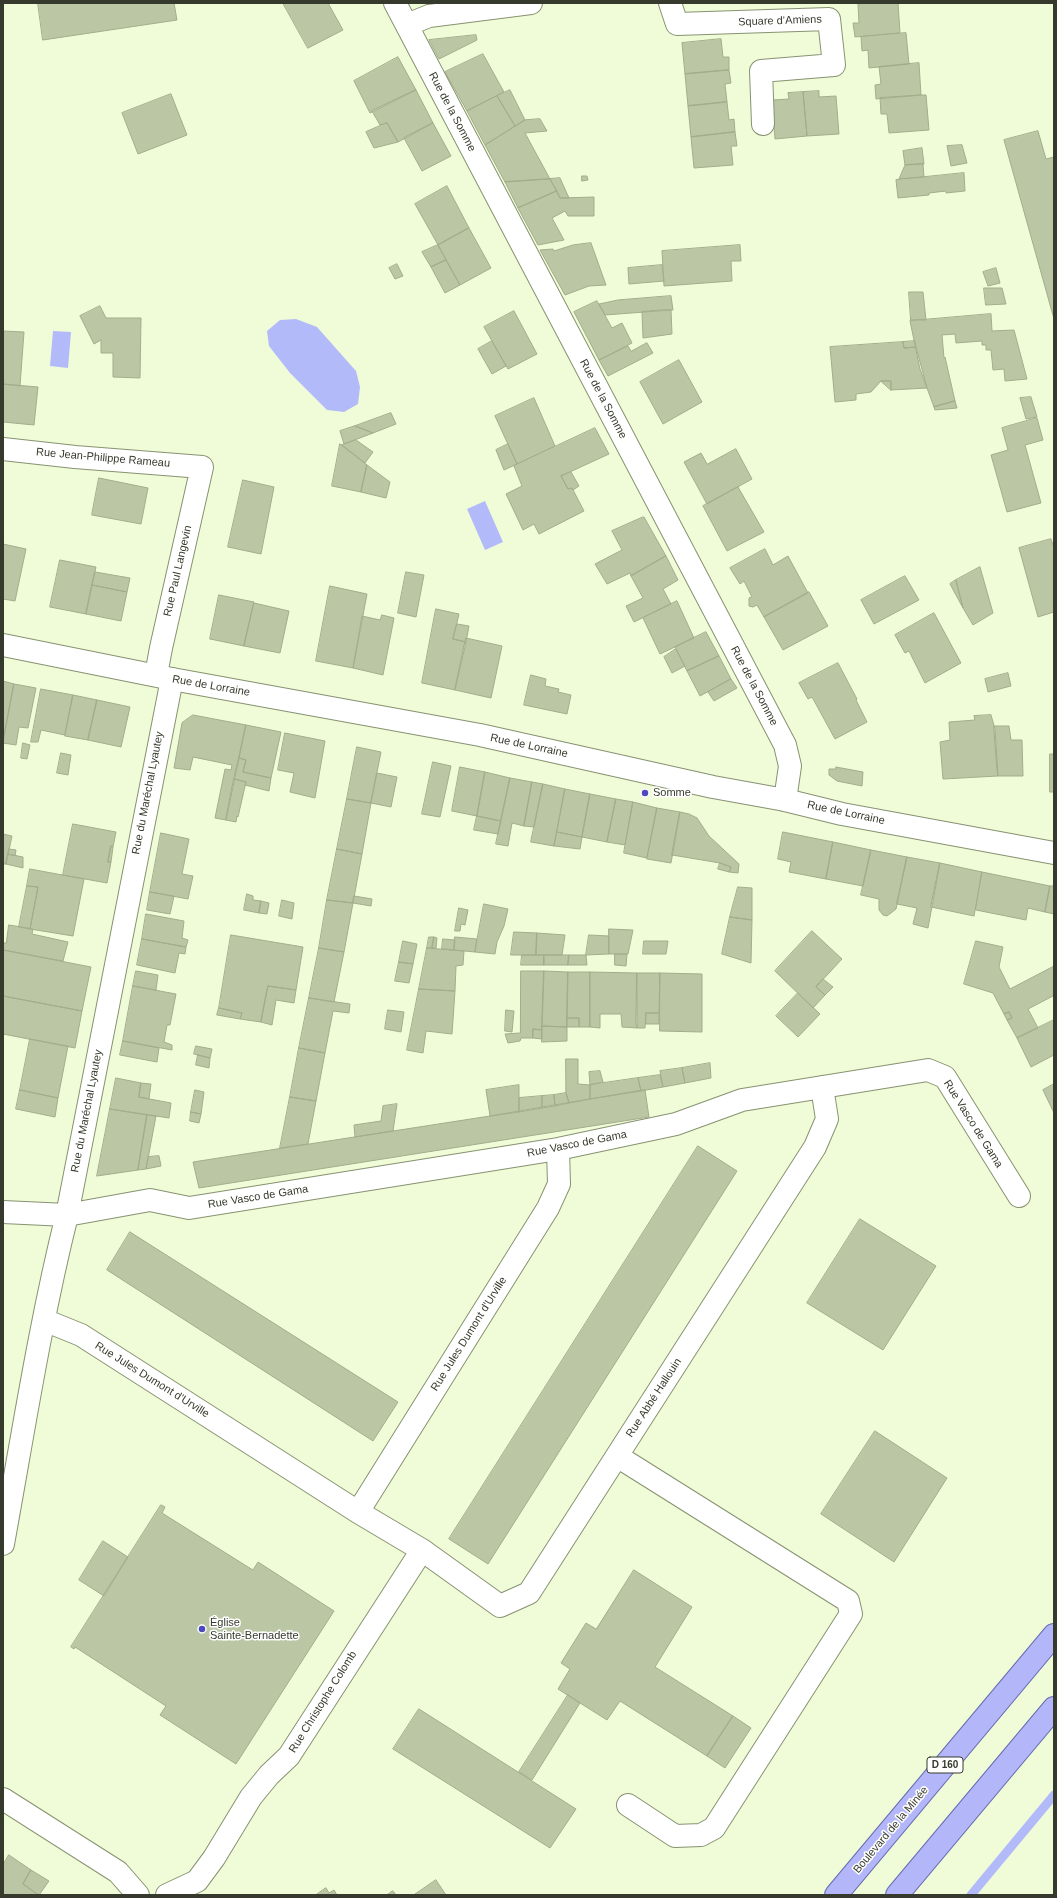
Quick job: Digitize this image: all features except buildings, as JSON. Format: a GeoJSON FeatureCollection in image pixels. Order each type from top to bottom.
{"type":"FeatureCollection","features":[{"type":"Feature","properties":{"kind":"main road","name":"Boulevard de la Minée"},"geometry":{"type":"LineString","coordinates":[[836,1895],[1054,1635]]}},
{"type":"Feature","properties":{"kind":"main road"},"geometry":{"type":"LineString","coordinates":[[897,1895],[1054,1708]]}},
{"type":"Feature","properties":{"kind":"street","name":"Rue de la Somme"},"geometry":{"type":"LineString","coordinates":[[395,3],[785,745],[790,766],[785,800]]}},
{"type":"Feature","properties":{"kind":"street"},"geometry":{"type":"LineString","coordinates":[[407,25],[429,16],[531,3]]}},
{"type":"Feature","properties":{"kind":"street","name":"Square d’Amiens"},"geometry":{"type":"LineString","coordinates":[[670,3],[676,24],[829,19],[834,65],[761,71],[763,124]]}},
{"type":"Feature","properties":{"kind":"street","name":"Rue Jean-Philippe Rameau"},"geometry":{"type":"LineString","coordinates":[[3,449],[75,457],[202,466]]}},
{"type":"Feature","properties":{"kind":"street","name":"Rue Paul Langevin"},"geometry":{"type":"LineString","coordinates":[[164,677],[160,648],[202,466]]}},
{"type":"Feature","properties":{"kind":"street","name":"Rue de Lorraine"},"geometry":{"type":"LineString","coordinates":[[3,645],[164,677],[473,734],[713,786],[785,800],[842,814],[1054,853]]}},
{"type":"Feature","properties":{"kind":"street","name":"Rue du Maréchal Lyautey"},"geometry":{"type":"LineString","coordinates":[[3,1544],[44,1320],[55,1264],[67,1215],[164,677]]}},
{"type":"Feature","properties":{"kind":"street","name":"Rue Vasco de Gama"},"geometry":{"type":"LineString","coordinates":[[3,1212],[67,1215],[150,1200],[189,1208],[558,1149],[676,1124],[742,1100],[928,1070],[945,1077],[1019,1196]]}},
{"type":"Feature","properties":{"kind":"street","name":"Rue Abbé Hallouin"},"geometry":{"type":"LineString","coordinates":[[422,1550],[500,1606],[529,1593],[816,1147],[826,1119],[822,1087]]}},
{"type":"Feature","properties":{"kind":"street","name":"Rue Jules Dumont d'Urville"},"geometry":{"type":"LineString","coordinates":[[358,1512],[548,1208],[559,1184],[558,1149]]}},
{"type":"Feature","properties":{"kind":"street","name":"Rue Jules Dumont d'Urville"},"geometry":{"type":"LineString","coordinates":[[44,1320],[81,1335],[358,1512],[422,1550]]}},
{"type":"Feature","properties":{"kind":"street"},"geometry":{"type":"LineString","coordinates":[[617,1456],[848,1601],[851,1614],[714,1828],[701,1835],[675,1836],[628,1805]]}},
{"type":"Feature","properties":{"kind":"street","name":"Rue Christophe Colomb"},"geometry":{"type":"LineString","coordinates":[[167,1895],[197,1881],[214,1858],[251,1797],[269,1775],[289,1756],[422,1550]]}},
{"type":"Feature","properties":{"kind":"street"},"geometry":{"type":"LineString","coordinates":[[3,1799],[118,1872],[138,1895]]}},
{"type":"Feature","properties":{"kind":"water"},"geometry":{"type":"Polygon","coordinates":[[[296,319],[317,327],[356,371],[360,387],[358,404],[344,412],[327,410],[290,373],[269,346],[267,331],[280,320],[296,319]]]}},
{"type":"Feature","properties":{"kind":"water"},"geometry":{"type":"Polygon","coordinates":[[[53,331],[71,332],[68,368],[50,366],[53,331]]]}},
{"type":"Feature","properties":{"kind":"water"},"geometry":{"type":"Polygon","coordinates":[[[485,501],[503,542],[485,550],[467,509],[485,501]]]}},
{"type":"Feature","properties":{"kind":"waterway"},"geometry":{"type":"LineString","coordinates":[[971,1895],[1054,1795]]}},
{"type":"Feature","properties":{"kind":"place","name":"Somme"},"geometry":{"type":"Point","coordinates":[645,793]}},
{"type":"Feature","properties":{"kind":"place","name":"Église Sainte-Bernadette"},"geometry":{"type":"Point","coordinates":[202,1629]}}]}
